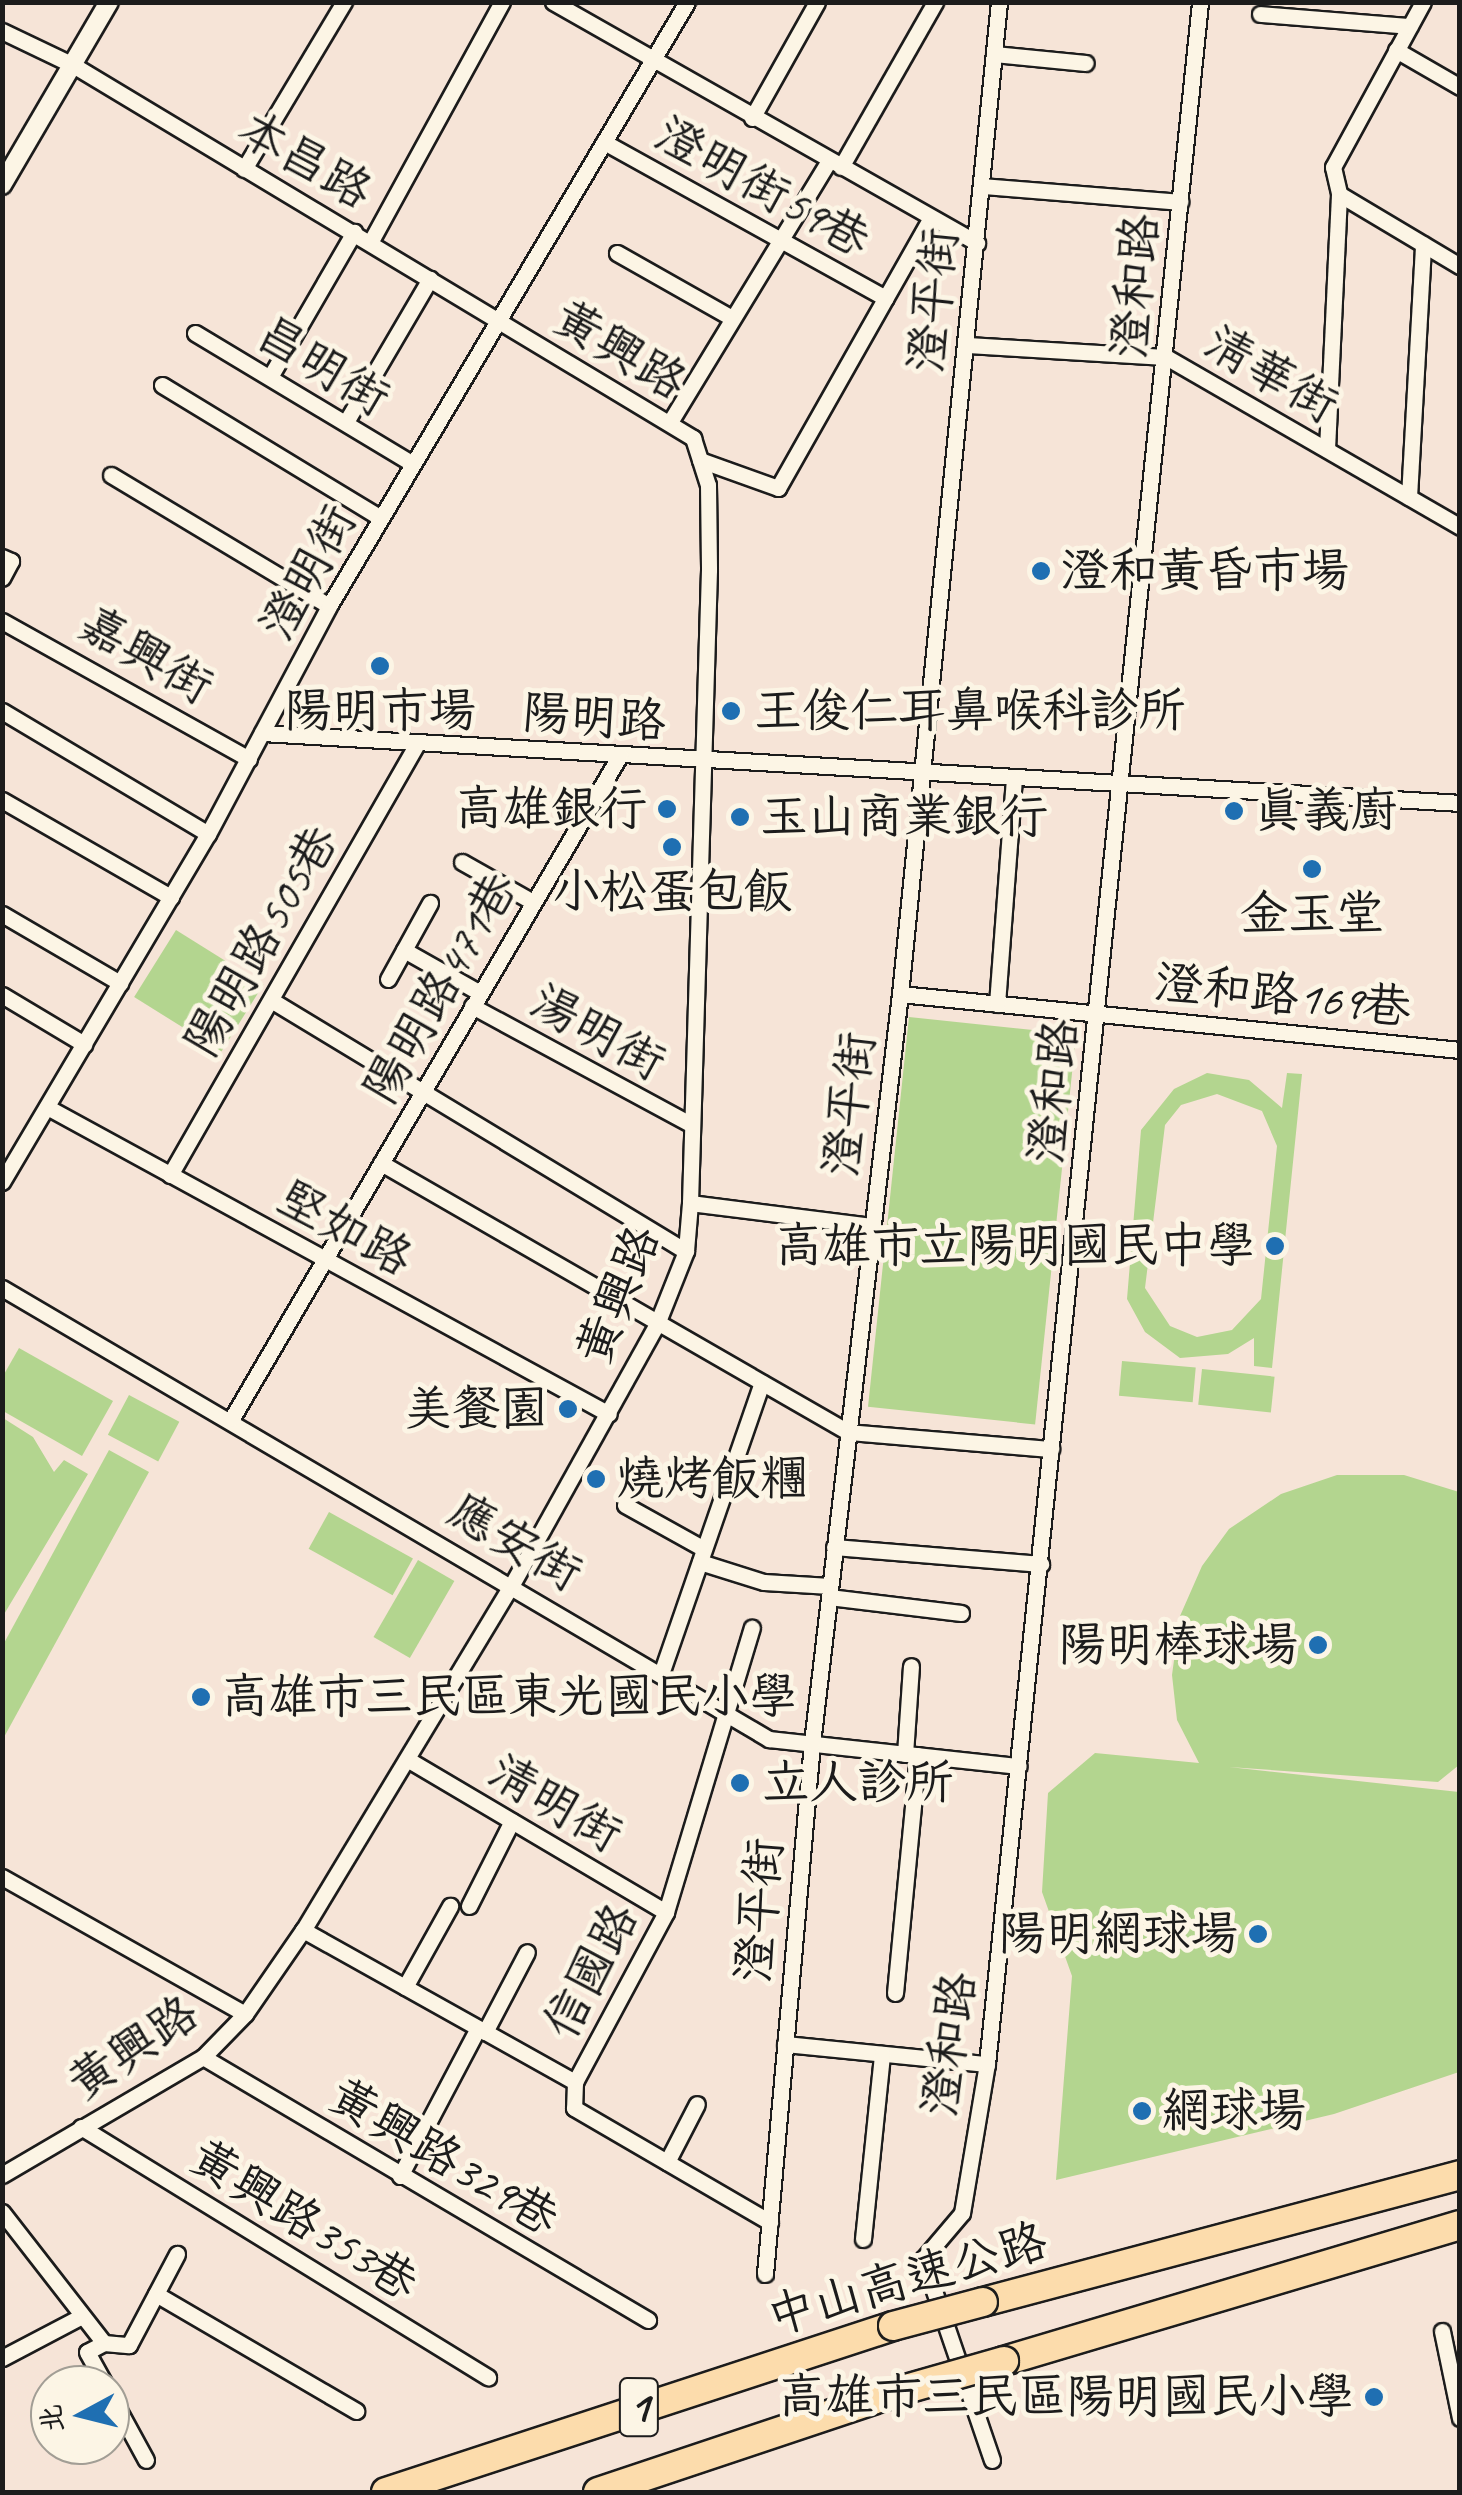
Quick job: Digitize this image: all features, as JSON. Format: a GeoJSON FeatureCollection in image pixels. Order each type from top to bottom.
{"type":"FeatureCollection","features":[{"type":"Feature","properties":{"kind":"highway","name":"中山高速公路"},"geometry":{"type":"LineString","coordinates":[[386,2492],[893,2326],[1458,2175]]}},
{"type":"Feature","properties":{"kind":"highway","name":"1"},"geometry":{"type":"LineString","coordinates":[[598,2492],[906,2389],[1460,2225]]}},
{"type":"Feature","properties":{"kind":"street"},"geometry":{"type":"LineString","coordinates":[[2,185],[109,2]]}},
{"type":"Feature","properties":{"kind":"street"},"geometry":{"type":"LineString","coordinates":[[244,169],[344,2]]}},
{"type":"Feature","properties":{"kind":"street"},"geometry":{"type":"LineString","coordinates":[[371,241],[502,2]]}},
{"type":"Feature","properties":{"kind":"street"},"geometry":{"type":"LineString","coordinates":[[553,2],[977,243]]}},
{"type":"Feature","properties":{"kind":"street","name":"澄明街"},"geometry":{"type":"LineString","coordinates":[[2,1182],[208,834],[329,606],[687,2]]}},
{"type":"Feature","properties":{"kind":"street"},"geometry":{"type":"LineString","coordinates":[[752,118],[817,2]]}},
{"type":"Feature","properties":{"kind":"street"},"geometry":{"type":"LineString","coordinates":[[670,422],[780,239],[835,164],[935,2]]}},
{"type":"Feature","properties":{"kind":"street","name":"澄平街"},"geometry":{"type":"LineString","coordinates":[[765,2274],[812,1744],[900,994],[917,773],[967,345],[999,2]]}},
{"type":"Feature","properties":{"kind":"street","name":"澄和路"},"geometry":{"type":"LineString","coordinates":[[992,2460],[923,2260],[962,2214],[988,2064],[1100,1014],[1200,2]]}},
{"type":"Feature","properties":{"kind":"street"},"geometry":{"type":"LineString","coordinates":[[1326,449],[1340,194],[1332,167],[1423,2]]}},
{"type":"Feature","properties":{"kind":"street"},"geometry":{"type":"LineString","coordinates":[[1260,14],[1410,26]]}},
{"type":"Feature","properties":{"kind":"street","name":"本昌路"},"geometry":{"type":"LineString","coordinates":[[2,32],[72,65],[371,241],[498,321]]}},
{"type":"Feature","properties":{"kind":"street"},"geometry":{"type":"LineString","coordinates":[[1396,50],[1460,87]]}},
{"type":"Feature","properties":{"kind":"street"},"geometry":{"type":"LineString","coordinates":[[994,54],[1086,63]]}},
{"type":"Feature","properties":{"kind":"street","name":"澄明街59巷"},"geometry":{"type":"LineString","coordinates":[[604,142],[886,298]]}},
{"type":"Feature","properties":{"kind":"street"},"geometry":{"type":"LineString","coordinates":[[982,186],[1180,202]]}},
{"type":"Feature","properties":{"kind":"street"},"geometry":{"type":"LineString","coordinates":[[1340,194],[1460,266]]}},
{"type":"Feature","properties":{"kind":"street"},"geometry":{"type":"LineString","coordinates":[[700,460],[778,488],[931,218]]}},
{"type":"Feature","properties":{"kind":"street"},"geometry":{"type":"LineString","coordinates":[[270,377],[354,232]]}},
{"type":"Feature","properties":{"kind":"street"},"geometry":{"type":"LineString","coordinates":[[1409,497],[1423,244]]}},
{"type":"Feature","properties":{"kind":"street"},"geometry":{"type":"LineString","coordinates":[[617,253],[732,318]]}},
{"type":"Feature","properties":{"kind":"street"},"geometry":{"type":"LineString","coordinates":[[346,422],[430,279]]}},
{"type":"Feature","properties":{"kind":"street","name":"黃興路"},"geometry":{"type":"LineString","coordinates":[[2,2175],[204,2057],[245,2014],[303,1930],[512,1584],[658,1324],[686,1251],[709,570],[708,485],[693,438],[498,321]]}},
{"type":"Feature","properties":{"kind":"street","name":"昌明街"},"geometry":{"type":"LineString","coordinates":[[194,333],[413,464]]}},
{"type":"Feature","properties":{"kind":"street","name":"清華街"},"geometry":{"type":"LineString","coordinates":[[967,345],[1166,357],[1460,527]]}},
{"type":"Feature","properties":{"kind":"street"},"geometry":{"type":"LineString","coordinates":[[162,385],[381,518]]}},
{"type":"Feature","properties":{"kind":"street"},"geometry":{"type":"LineString","coordinates":[[110,475],[329,606]]}},
{"type":"Feature","properties":{"kind":"street"},"geometry":{"type":"LineString","coordinates":[[2,557],[11,561],[2,578]]}},
{"type":"Feature","properties":{"kind":"street","name":"嘉興街"},"geometry":{"type":"LineString","coordinates":[[2,622],[250,759]]}},
{"type":"Feature","properties":{"kind":"street"},"geometry":{"type":"LineString","coordinates":[[2,711],[208,834]]}},
{"type":"Feature","properties":{"kind":"street","name":"陽明路"},"geometry":{"type":"LineString","coordinates":[[262,733],[701,762],[1460,803]]}},
{"type":"Feature","properties":{"kind":"street","name":"陽明路505巷"},"geometry":{"type":"LineString","coordinates":[[170,1175],[417,744]]}},
{"type":"Feature","properties":{"kind":"street","name":"陽明路471巷"},"geometry":{"type":"LineString","coordinates":[[232,1418],[620,755]]}},
{"type":"Feature","properties":{"kind":"street"},"geometry":{"type":"LineString","coordinates":[[997,1004],[1014,779]]}},
{"type":"Feature","properties":{"kind":"street"},"geometry":{"type":"LineString","coordinates":[[2,800],[171,896]]}},
{"type":"Feature","properties":{"kind":"street"},"geometry":{"type":"LineString","coordinates":[[462,862],[533,902]]}},
{"type":"Feature","properties":{"kind":"street"},"geometry":{"type":"LineString","coordinates":[[388,979],[430,903]]}},
{"type":"Feature","properties":{"kind":"street"},"geometry":{"type":"LineString","coordinates":[[2,914],[120,983]]}},
{"type":"Feature","properties":{"kind":"street","name":"湯明街"},"geometry":{"type":"LineString","coordinates":[[404,950],[476,1000],[688,1123]]}},
{"type":"Feature","properties":{"kind":"street","name":"澄和路169巷"},"geometry":{"type":"LineString","coordinates":[[900,994],[1460,1050]]}},
{"type":"Feature","properties":{"kind":"street"},"geometry":{"type":"LineString","coordinates":[[2,995],[84,1044]]}},
{"type":"Feature","properties":{"kind":"street"},"geometry":{"type":"LineString","coordinates":[[270,1000],[686,1251]]}},
{"type":"Feature","properties":{"kind":"street","name":"堅如路"},"geometry":{"type":"LineString","coordinates":[[47,1107],[609,1414]]}},
{"type":"Feature","properties":{"kind":"street"},"geometry":{"type":"LineString","coordinates":[[381,1163],[848,1432],[1051,1448]]}},
{"type":"Feature","properties":{"kind":"street"},"geometry":{"type":"LineString","coordinates":[[690,1202],[872,1226]]}},
{"type":"Feature","properties":{"kind":"street","name":"應安街"},"geometry":{"type":"LineString","coordinates":[[2,1288],[232,1418],[662,1671],[768,1739],[1019,1766]]}},
{"type":"Feature","properties":{"kind":"street"},"geometry":{"type":"LineString","coordinates":[[662,1671],[762,1383]]}},
{"type":"Feature","properties":{"kind":"street"},"geometry":{"type":"LineString","coordinates":[[625,1505],[702,1555],[764,1582],[961,1612]]}},
{"type":"Feature","properties":{"kind":"street"},"geometry":{"type":"LineString","coordinates":[[834,1546],[1041,1564]]}},
{"type":"Feature","properties":{"kind":"street","name":"信國路"},"geometry":{"type":"LineString","coordinates":[[303,1930],[575,2082],[666,1912],[752,1628]]}},
{"type":"Feature","properties":{"kind":"street"},"geometry":{"type":"LineString","coordinates":[[894,1993],[912,1754],[911,1666]]}},
{"type":"Feature","properties":{"kind":"street","name":"清明街"},"geometry":{"type":"LineString","coordinates":[[406,1759],[666,1912]]}},
{"type":"Feature","properties":{"kind":"street"},"geometry":{"type":"LineString","coordinates":[[469,1906],[512,1821]]}},
{"type":"Feature","properties":{"kind":"street"},"geometry":{"type":"LineString","coordinates":[[2,1878],[245,2014]]}},
{"type":"Feature","properties":{"kind":"street"},"geometry":{"type":"LineString","coordinates":[[405,1987],[450,1906]]}},
{"type":"Feature","properties":{"kind":"street"},"geometry":{"type":"LineString","coordinates":[[400,2176],[527,1952]]}},
{"type":"Feature","properties":{"kind":"street"},"geometry":{"type":"LineString","coordinates":[[785,2044],[988,2064]]}},
{"type":"Feature","properties":{"kind":"street"},"geometry":{"type":"LineString","coordinates":[[863,2238],[882,2054]]}},
{"type":"Feature","properties":{"kind":"street","name":"黃興路329巷"},"geometry":{"type":"LineString","coordinates":[[204,2057],[648,2320]]}},
{"type":"Feature","properties":{"kind":"street"},"geometry":{"type":"LineString","coordinates":[[575,2082],[574,2108],[770,2222]]}},
{"type":"Feature","properties":{"kind":"street"},"geometry":{"type":"LineString","coordinates":[[667,2162],[697,2104]]}},
{"type":"Feature","properties":{"kind":"street","name":"黃興路353巷"},"geometry":{"type":"LineString","coordinates":[[81,2127],[488,2376]]}},
{"type":"Feature","properties":{"kind":"street"},"geometry":{"type":"LineString","coordinates":[[2,2212],[104,2343]]}},
{"type":"Feature","properties":{"kind":"street"},"geometry":{"type":"LineString","coordinates":[[94,2365],[87,2352],[104,2343],[130,2345],[177,2254]]}},
{"type":"Feature","properties":{"kind":"street"},"geometry":{"type":"LineString","coordinates":[[156,2294],[356,2411]]}},
{"type":"Feature","properties":{"kind":"street"},"geometry":{"type":"LineString","coordinates":[[2,2358],[82,2316]]}},
{"type":"Feature","properties":{"kind":"street"},"geometry":{"type":"LineString","coordinates":[[1442,2332],[1460,2418]]}},
{"type":"Feature","properties":{"kind":"street"},"geometry":{"type":"LineString","coordinates":[[130,2431],[146,2460]]}},
{"type":"Feature","properties":{"kind":"green space"},"geometry":{"type":"Polygon","coordinates":[[[176,930],[263,985],[221,1052],[134,997],[176,930]]]}},
{"type":"Feature","properties":{"kind":"green space"},"geometry":{"type":"Polygon","coordinates":[[[909,1017],[1076,1035],[1035,1424],[868,1407],[909,1017]]]}},
{"type":"Feature","properties":{"kind":"green space"},"geometry":{"type":"Polygon","coordinates":[[[1207,1073],[1249,1080],[1282,1108],[1287,1073],[1302,1074],[1272,1368],[1254,1366],[1254,1338],[1228,1354],[1180,1358],[1145,1332],[1127,1299],[1141,1130],[1174,1089],[1207,1073]],[[1217,1094],[1181,1105],[1165,1125],[1145,1288],[1170,1326],[1197,1337],[1232,1330],[1261,1299],[1277,1146],[1262,1111],[1217,1094]]]}},
{"type":"Feature","properties":{"kind":"green space"},"geometry":{"type":"Polygon","coordinates":[[[19,1348],[113,1401],[82,1456],[3,1411],[3,1376],[19,1348]]]}},
{"type":"Feature","properties":{"kind":"green space"},"geometry":{"type":"Polygon","coordinates":[[[1122,1361],[1196,1367],[1193,1402],[1119,1396],[1122,1361]]]}},
{"type":"Feature","properties":{"kind":"green space"},"geometry":{"type":"Polygon","coordinates":[[[1202,1369],[1275,1377],[1271,1412],[1198,1405],[1202,1369]]]}},
{"type":"Feature","properties":{"kind":"green space"},"geometry":{"type":"Polygon","coordinates":[[[129,1395],[179,1422],[158,1461],[108,1435],[129,1395]]]}},
{"type":"Feature","properties":{"kind":"green space"},"geometry":{"type":"Polygon","coordinates":[[[3,1418],[33,1437],[54,1472],[64,1460],[88,1474],[3,1616],[3,1418]]]}},
{"type":"Feature","properties":{"kind":"green space"},"geometry":{"type":"Polygon","coordinates":[[[109,1450],[149,1472],[3,1739],[3,1645],[109,1450]]]}},
{"type":"Feature","properties":{"kind":"green space","name":"陽明網球場"},"geometry":{"type":"Polygon","coordinates":[[[1337,1475],[1404,1475],[1459,1492],[1459,1765],[1438,1782],[1229,1767],[1459,1792],[1459,2072],[1334,2114],[1056,2180],[1072,1976],[1042,1892],[1048,1793],[1095,1753],[1199,1763],[1177,1720],[1172,1675],[1180,1616],[1202,1566],[1229,1529],[1281,1494],[1337,1475]]]}},
{"type":"Feature","properties":{"kind":"green space"},"geometry":{"type":"Polygon","coordinates":[[[329,1512],[413,1559],[393,1595],[309,1549],[329,1512]]]}},
{"type":"Feature","properties":{"kind":"green space"},"geometry":{"type":"Polygon","coordinates":[[[418,1560],[454,1581],[410,1658],[374,1637],[418,1560]]]}},
{"type":"Feature","properties":{"kind":"place","name":"澄和黃昏市場"},"geometry":{"type":"Point","coordinates":[1041,571]}},
{"type":"Feature","properties":{"kind":"place","name":"陽明市場"},"geometry":{"type":"Point","coordinates":[380,666]}},
{"type":"Feature","properties":{"kind":"place","name":"王俊仁耳鼻喉科診所"},"geometry":{"type":"Point","coordinates":[731,711]}},
{"type":"Feature","properties":{"kind":"place","name":"高雄銀行"},"geometry":{"type":"Point","coordinates":[667,809]}},
{"type":"Feature","properties":{"kind":"place","name":"真義廚"},"geometry":{"type":"Point","coordinates":[1234,811]}},
{"type":"Feature","properties":{"kind":"place","name":"玉山商業銀行"},"geometry":{"type":"Point","coordinates":[740,817]}},
{"type":"Feature","properties":{"kind":"place","name":"小松蛋包飯"},"geometry":{"type":"Point","coordinates":[672,847]}},
{"type":"Feature","properties":{"kind":"place","name":"金玉堂"},"geometry":{"type":"Point","coordinates":[1312,869]}},
{"type":"Feature","properties":{"kind":"place","name":"高雄市立陽明國民中學"},"geometry":{"type":"Point","coordinates":[1275,1246]}},
{"type":"Feature","properties":{"kind":"place","name":"美餐園"},"geometry":{"type":"Point","coordinates":[568,1409]}},
{"type":"Feature","properties":{"kind":"place","name":"燒烤飯糰"},"geometry":{"type":"Point","coordinates":[596,1479]}},
{"type":"Feature","properties":{"kind":"place","name":"陽明棒球場"},"geometry":{"type":"Point","coordinates":[1318,1645]}},
{"type":"Feature","properties":{"kind":"place","name":"高雄市三民區東光國民小學"},"geometry":{"type":"Point","coordinates":[201,1697]}},
{"type":"Feature","properties":{"kind":"place","name":"立人診所"},"geometry":{"type":"Point","coordinates":[740,1783]}},
{"type":"Feature","properties":{"kind":"place","name":"陽明網球場"},"geometry":{"type":"Point","coordinates":[1258,1934]}},
{"type":"Feature","properties":{"kind":"place","name":"網球場"},"geometry":{"type":"Point","coordinates":[1142,2111]}},
{"type":"Feature","properties":{"kind":"place","name":"高雄市三民區陽明國民小學"},"geometry":{"type":"Point","coordinates":[1374,2397]}}]}
